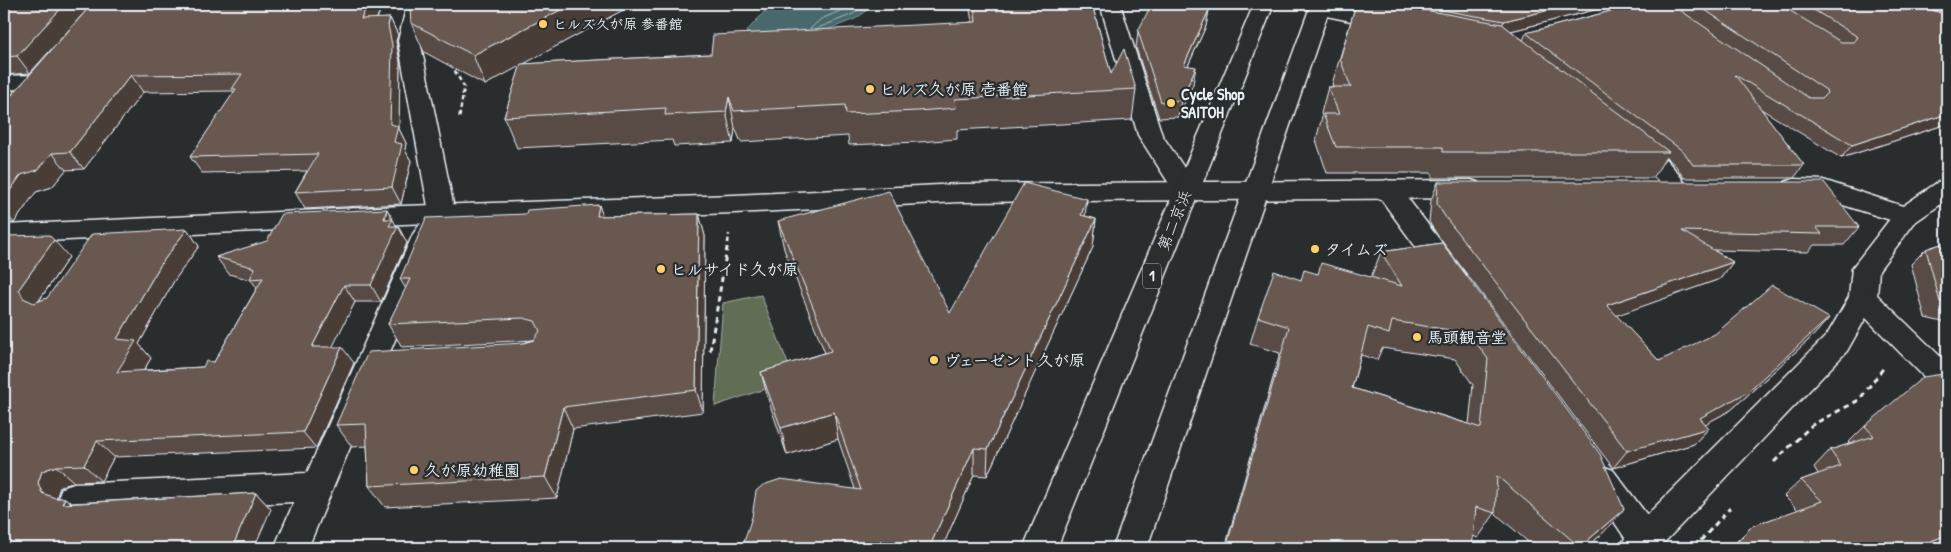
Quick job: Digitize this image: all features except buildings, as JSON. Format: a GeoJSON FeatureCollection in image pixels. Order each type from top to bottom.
{"type":"FeatureCollection","features":[{"type":"Feature","properties":{"kind":"main road"},"geometry":{"type":"LineString","coordinates":[[291,548],[318,487],[386,361],[426,234],[442,213],[408,41],[417,4]]}},
{"type":"Feature","properties":{"kind":"main road"},"geometry":{"type":"LineString","coordinates":[[1110,4],[1150,135],[1186,190]]}},
{"type":"Feature","properties":{"kind":"main road","name":"第二京浜"},"geometry":{"type":"LineString","coordinates":[[1040,548],[1264,4]]}},
{"type":"Feature","properties":{"kind":"main road"},"geometry":{"type":"LineString","coordinates":[[1130,548],[1320,7],[1413,28]]}},
{"type":"Feature","properties":{"kind":"main road"},"geometry":{"type":"LineString","coordinates":[[4,83],[43,75],[17,105]]}},
{"type":"Feature","properties":{"kind":"main road"},"geometry":{"type":"LineString","coordinates":[[1615,133],[1685,188],[1646,188]]}},
{"type":"Feature","properties":{"kind":"main road"},"geometry":{"type":"LineString","coordinates":[[1774,188],[1823,189],[1906,216]]}},
{"type":"Feature","properties":{"kind":"main road"},"geometry":{"type":"LineString","coordinates":[[1587,460],[1642,544],[1838,343],[1863,298],[1866,268],[1906,216],[1947,188]]}},
{"type":"Feature","properties":{"kind":"main road"},"geometry":{"type":"LineString","coordinates":[[1387,189],[1469,300]]}},
{"type":"Feature","properties":{"kind":"main road"},"geometry":{"type":"LineString","coordinates":[[4,234],[95,242],[442,213],[734,204],[960,193],[1496,189]]}},
{"type":"Feature","properties":{"kind":"main road"},"geometry":{"type":"LineString","coordinates":[[1863,298],[1947,381]]}},
{"type":"Feature","properties":{"kind":"main road"},"geometry":{"type":"LineString","coordinates":[[74,498],[318,487]]}},
{"type":"Feature","properties":{"kind":"path"},"geometry":{"type":"LineString","coordinates":[[710,352],[734,204]]}},
{"type":"Feature","properties":{"kind":"green space"},"geometry":{"type":"Polygon","coordinates":[[[761,295],[794,379],[715,406],[723,303],[761,295]]]}},
{"type":"Feature","properties":{"kind":"water"},"geometry":{"type":"Polygon","coordinates":[[[777,4],[871,4],[865,12],[855,19],[819,33],[753,35],[746,32],[766,10],[777,4]]]}},
{"type":"Feature","properties":{"kind":"place","name":"ヒルズ久が原 参番館"},"geometry":{"type":"Point","coordinates":[543,24]}},
{"type":"Feature","properties":{"kind":"place","name":"ヒルズ久が原 壱番館"},"geometry":{"type":"Point","coordinates":[870,89]}},
{"type":"Feature","properties":{"kind":"place","name":"Cycle Shop SAITOH"},"geometry":{"type":"Point","coordinates":[1171,103]}},
{"type":"Feature","properties":{"kind":"place","name":"タイムズ"},"geometry":{"type":"Point","coordinates":[1315,249]}},
{"type":"Feature","properties":{"kind":"place","name":"ヒルサイド久が原"},"geometry":{"type":"Point","coordinates":[661,269]}},
{"type":"Feature","properties":{"kind":"place","name":"馬頭観音堂"},"geometry":{"type":"Point","coordinates":[1417,337]}},
{"type":"Feature","properties":{"kind":"place","name":"ヴェーゼント久が原"},"geometry":{"type":"Point","coordinates":[934,360]}},
{"type":"Feature","properties":{"kind":"place","name":"久が原幼稚園"},"geometry":{"type":"Point","coordinates":[414,470]}}]}
